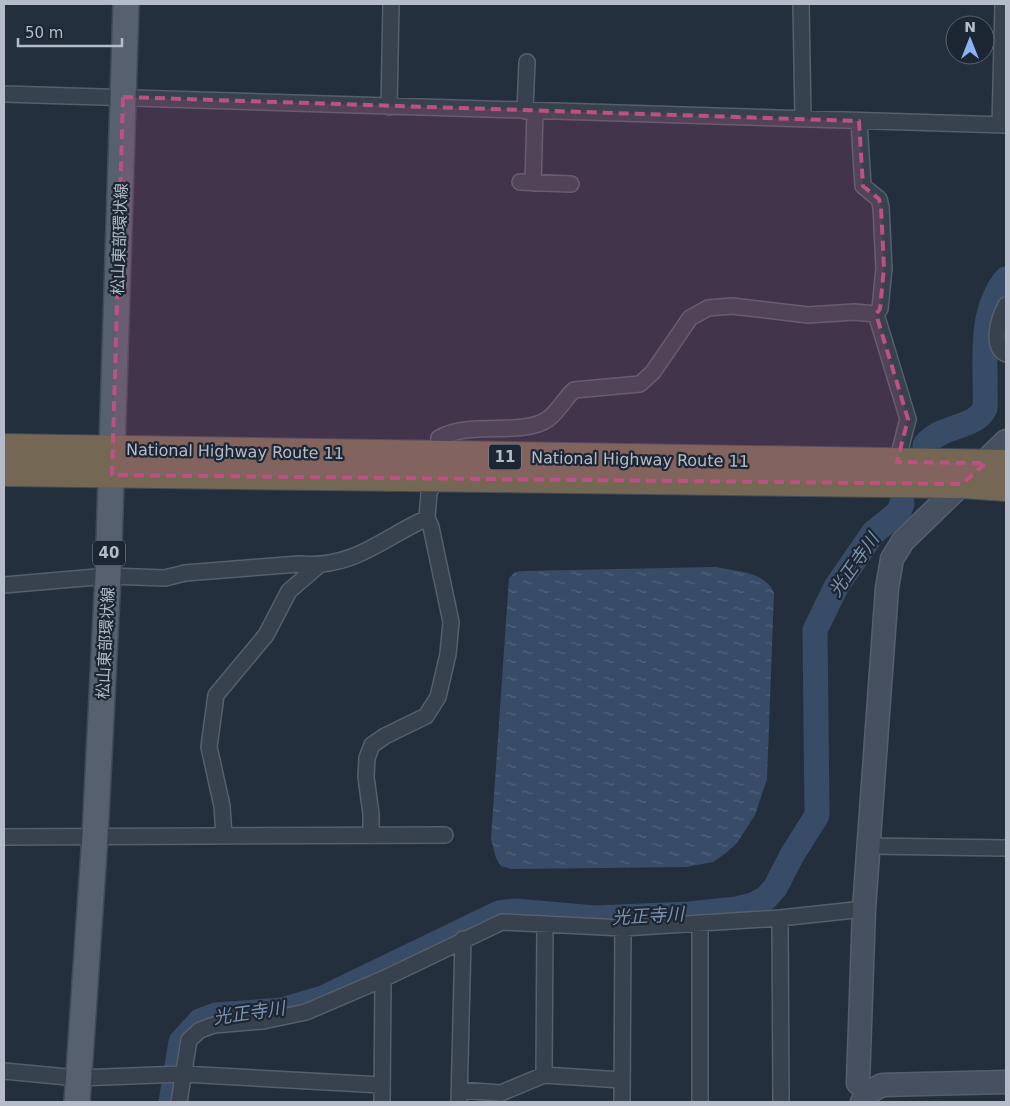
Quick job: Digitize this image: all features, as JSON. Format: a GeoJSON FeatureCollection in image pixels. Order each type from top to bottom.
{"type":"FeatureCollection","features":[{"type":"Feature","properties":{"kind":"highway","name":"National Highway Route 11"},"geometry":{"type":"LineString","coordinates":[[4,448],[112,461],[437,466],[1006,487]]}},
{"type":"Feature","properties":{"kind":"highway","name":"National Highway Route 11"},"geometry":{"type":"LineString","coordinates":[[4,472],[112,461]]}},
{"type":"Feature","properties":{"kind":"highway","name":"National Highway Route 11"},"geometry":{"type":"LineString","coordinates":[[437,466],[897,462],[996,464]]}},
{"type":"Feature","properties":{"kind":"main road","name":"松山東部環状線"},"geometry":{"type":"LineString","coordinates":[[77,1090],[95,836],[108,576],[126,4]]}},
{"type":"Feature","properties":{"kind":"street"},"geometry":{"type":"LineString","coordinates":[[389,108],[391,4]]}},
{"type":"Feature","properties":{"kind":"street"},"geometry":{"type":"LineString","coordinates":[[802,4],[803,120]]}},
{"type":"Feature","properties":{"kind":"street"},"geometry":{"type":"LineString","coordinates":[[4,94],[389,108],[1003,125],[1003,4]]}},
{"type":"Feature","properties":{"kind":"street"},"geometry":{"type":"LineString","coordinates":[[527,62],[530,112],[526,182],[571,184]]}},
{"type":"Feature","properties":{"kind":"street"},"geometry":{"type":"LineString","coordinates":[[859,121],[863,186],[879,199],[881,206],[884,268],[880,309],[876,314]]}},
{"type":"Feature","properties":{"kind":"street"},"geometry":{"type":"LineString","coordinates":[[1006,305],[998,324],[998,342],[1002,352],[1006,354]]}},
{"type":"Feature","properties":{"kind":"street"},"geometry":{"type":"LineString","coordinates":[[370,836],[371,814],[366,777],[367,758],[372,745],[385,736],[426,716],[438,697],[448,654],[450,622],[431,527],[427,518],[429,492],[437,466],[439,438],[463,430],[534,425],[556,412],[574,390],[640,384],[653,372],[690,318],[708,308],[732,306],[808,315],[854,312],[876,314]]}},
{"type":"Feature","properties":{"kind":"street"},"geometry":{"type":"LineString","coordinates":[[876,314],[908,419],[897,462]]}},
{"type":"Feature","properties":{"kind":"street"},"geometry":{"type":"LineString","coordinates":[[1006,441],[996,464],[962,484],[903,541],[892,559],[887,588],[870,846],[864,908],[858,1083],[866,1097],[882,1085],[1006,1082]]}},
{"type":"Feature","properties":{"kind":"street"},"geometry":{"type":"LineString","coordinates":[[4,585],[108,576],[164,578],[185,573],[299,564],[318,566],[344,560],[376,548],[403,529],[427,518]]}},
{"type":"Feature","properties":{"kind":"street"},"geometry":{"type":"LineString","coordinates":[[224,836],[222,806],[209,747],[216,695],[266,634],[289,591],[318,566]]}},
{"type":"Feature","properties":{"kind":"street"},"geometry":{"type":"LineString","coordinates":[[4,837],[445,835]]}},
{"type":"Feature","properties":{"kind":"street"},"geometry":{"type":"LineString","coordinates":[[870,846],[1006,848]]}},
{"type":"Feature","properties":{"kind":"street"},"geometry":{"type":"LineString","coordinates":[[179,1102],[189,1040],[200,1030],[214,1025],[263,1021],[306,1012],[384,978],[502,922],[623,928],[780,918],[864,908]]}},
{"type":"Feature","properties":{"kind":"street"},"geometry":{"type":"LineString","coordinates":[[780,918],[781,1102]]}},
{"type":"Feature","properties":{"kind":"street"},"geometry":{"type":"LineString","coordinates":[[700,923],[700,1102]]}},
{"type":"Feature","properties":{"kind":"street"},"geometry":{"type":"LineString","coordinates":[[544,1075],[545,924]]}},
{"type":"Feature","properties":{"kind":"street"},"geometry":{"type":"LineString","coordinates":[[622,1102],[623,928]]}},
{"type":"Feature","properties":{"kind":"street"},"geometry":{"type":"LineString","coordinates":[[463,939],[459,1096],[501,1092],[544,1075],[622,1080]]}},
{"type":"Feature","properties":{"kind":"street"},"geometry":{"type":"LineString","coordinates":[[382,1102],[384,978]]}},
{"type":"Feature","properties":{"kind":"street"},"geometry":{"type":"LineString","coordinates":[[4,1071],[77,1090],[183,1074],[382,1085]]}},
{"type":"Feature","properties":{"kind":"highlighted area"},"geometry":{"type":"Polygon","coordinates":[[[123,97],[859,121],[863,186],[879,199],[881,207],[884,268],[880,309],[876,314],[908,419],[897,462],[986,463],[962,484],[112,475],[123,97]]]}},
{"type":"Feature","properties":{"kind":"water"},"geometry":{"type":"Polygon","coordinates":[[[716,567],[757,576],[770,586],[774,593],[767,779],[755,815],[737,843],[713,862],[686,867],[512,869],[501,866],[496,858],[491,839],[509,578],[515,572],[524,571],[716,567]]]}},
{"type":"Feature","properties":{"kind":"waterway","name":"光正寺川"},"geometry":{"type":"LineString","coordinates":[[925,445],[940,433],[974,420],[981,415],[985,408],[985,340],[987,324],[997,293],[1006,279]]}},
{"type":"Feature","properties":{"kind":"waterway","name":"光正寺川"},"geometry":{"type":"LineString","coordinates":[[171,1102],[181,1042],[200,1021],[216,1015],[282,1010],[323,998],[499,913],[515,911],[595,918],[689,914],[737,909],[753,905],[766,898],[775,888],[792,855],[817,815],[815,630],[836,587],[873,533],[899,512],[902,503]]}}]}
